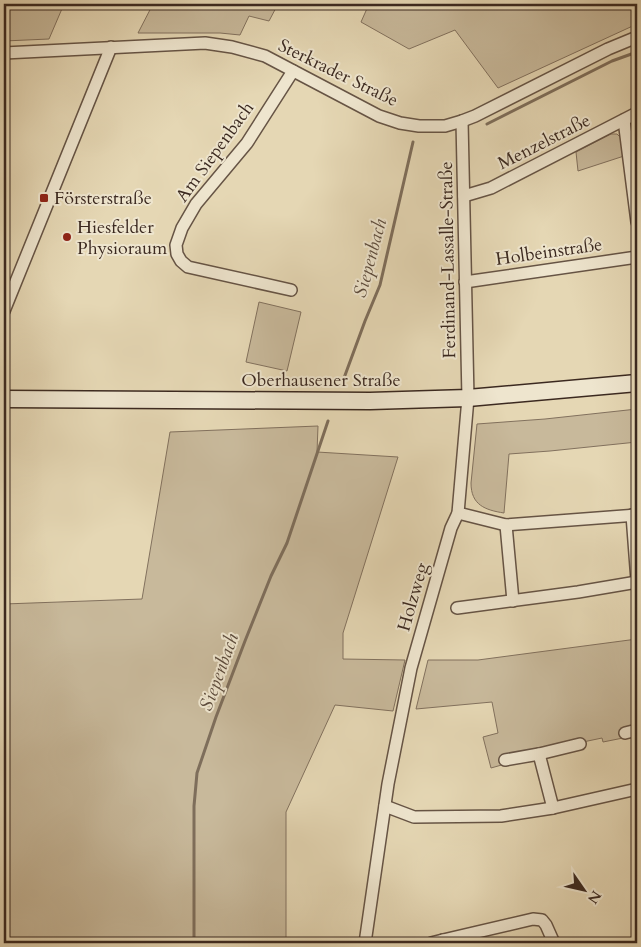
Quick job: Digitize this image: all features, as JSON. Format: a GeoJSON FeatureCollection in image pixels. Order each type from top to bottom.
{"type":"FeatureCollection","features":[{"type":"Feature","properties":{"kind":"main road","name":"Oberhausener Straße"},"geometry":{"type":"LineString","coordinates":[[4,399],[370,401],[468,398],[637,384]]}},
{"type":"Feature","properties":{"kind":"street","name":"Sterkrader Straße"},"geometry":{"type":"LineString","coordinates":[[4,53],[205,43],[232,46],[265,56],[379,116],[400,123],[419,126],[444,126],[475,116],[637,37]]}},
{"type":"Feature","properties":{"kind":"street"},"geometry":{"type":"LineString","coordinates":[[4,311],[111,48]]}},
{"type":"Feature","properties":{"kind":"street","name":"Am Siepenbach"},"geometry":{"type":"LineString","coordinates":[[291,290],[188,267],[176,254],[176,245],[182,228],[196,204],[247,143],[293,71]]}},
{"type":"Feature","properties":{"kind":"street","name":"Menzelstraße"},"geometry":{"type":"LineString","coordinates":[[464,196],[491,188],[637,113]]}},
{"type":"Feature","properties":{"kind":"street"},"geometry":{"type":"LineString","coordinates":[[624,120],[637,222]]}},
{"type":"Feature","properties":{"kind":"street","name":"Ferdinand-Lassalle-Straße"},"geometry":{"type":"LineString","coordinates":[[462,121],[468,398]]}},
{"type":"Feature","properties":{"kind":"street","name":"Holbeinstraße"},"geometry":{"type":"LineString","coordinates":[[466,282],[637,257]]}},
{"type":"Feature","properties":{"kind":"street","name":"Holzweg"},"geometry":{"type":"LineString","coordinates":[[365,943],[385,806],[411,668],[451,528],[458,513],[468,398]]}},
{"type":"Feature","properties":{"kind":"street"},"geometry":{"type":"LineString","coordinates":[[456,608],[578,592],[637,582],[635,515],[506,526],[458,513]]}},
{"type":"Feature","properties":{"kind":"street"},"geometry":{"type":"LineString","coordinates":[[506,526],[513,601]]}},
{"type":"Feature","properties":{"kind":"street"},"geometry":{"type":"LineString","coordinates":[[625,733],[637,730]]}},
{"type":"Feature","properties":{"kind":"street"},"geometry":{"type":"LineString","coordinates":[[505,760],[580,744]]}},
{"type":"Feature","properties":{"kind":"street"},"geometry":{"type":"LineString","coordinates":[[538,754],[553,808]]}},
{"type":"Feature","properties":{"kind":"street"},"geometry":{"type":"LineString","coordinates":[[385,806],[414,816],[501,816],[553,808],[637,790]]}},
{"type":"Feature","properties":{"kind":"street"},"geometry":{"type":"LineString","coordinates":[[431,943],[444,942],[532,919],[542,920],[554,943]]}},
{"type":"Feature","properties":{"kind":"shaded area"},"geometry":{"type":"Polygon","coordinates":[[[4,4],[64,4],[49,39],[4,41],[4,4]]]}},
{"type":"Feature","properties":{"kind":"shaded area"},"geometry":{"type":"Polygon","coordinates":[[[153,4],[278,4],[269,21],[249,16],[240,35],[220,33],[138,33],[153,4]]]}},
{"type":"Feature","properties":{"kind":"shaded area"},"geometry":{"type":"Polygon","coordinates":[[[369,4],[637,4],[637,24],[498,88],[455,30],[409,49],[361,22],[369,4]]]}},
{"type":"Feature","properties":{"kind":"shaded area"},"geometry":{"type":"Polygon","coordinates":[[[611,134],[617,134],[621,138],[624,156],[578,171],[576,152],[611,134]]]}},
{"type":"Feature","properties":{"kind":"shaded area"},"geometry":{"type":"Polygon","coordinates":[[[259,302],[301,312],[287,371],[246,362],[259,302]]]}},
{"type":"Feature","properties":{"kind":"shaded area"},"geometry":{"type":"Polygon","coordinates":[[[637,409],[637,442],[509,454],[504,513],[485,508],[473,497],[471,483],[477,424],[637,409]]]}},
{"type":"Feature","properties":{"kind":"shaded area"},"geometry":{"type":"Polygon","coordinates":[[[318,426],[317,452],[398,457],[343,633],[343,659],[405,660],[393,711],[335,705],[286,812],[286,943],[4,943],[4,604],[142,599],[170,432],[318,426]]]}},
{"type":"Feature","properties":{"kind":"shaded area"},"geometry":{"type":"Polygon","coordinates":[[[637,639],[637,727],[623,738],[603,742],[602,738],[583,742],[491,768],[483,737],[498,733],[492,702],[416,709],[428,660],[478,660],[637,639]]]}},
{"type":"Feature","properties":{"kind":"waterway","name":"Siepenbach"},"geometry":{"type":"LineString","coordinates":[[487,124],[612,61],[637,52]]}},
{"type":"Feature","properties":{"kind":"waterway","name":"Siepenbach"},"geometry":{"type":"LineString","coordinates":[[344,378],[380,285],[413,142]]}},
{"type":"Feature","properties":{"kind":"waterway","name":"Siepenbach"},"geometry":{"type":"LineString","coordinates":[[194,943],[194,806],[197,773],[245,641],[271,576],[287,543],[328,421]]}},
{"type":"Feature","properties":{"kind":"place","name":"Försterstraße"},"geometry":{"type":"Point","coordinates":[44,198]}},
{"type":"Feature","properties":{"kind":"place","name":"Hiesfelder Physioraum"},"geometry":{"type":"Point","coordinates":[67,237]}}]}
